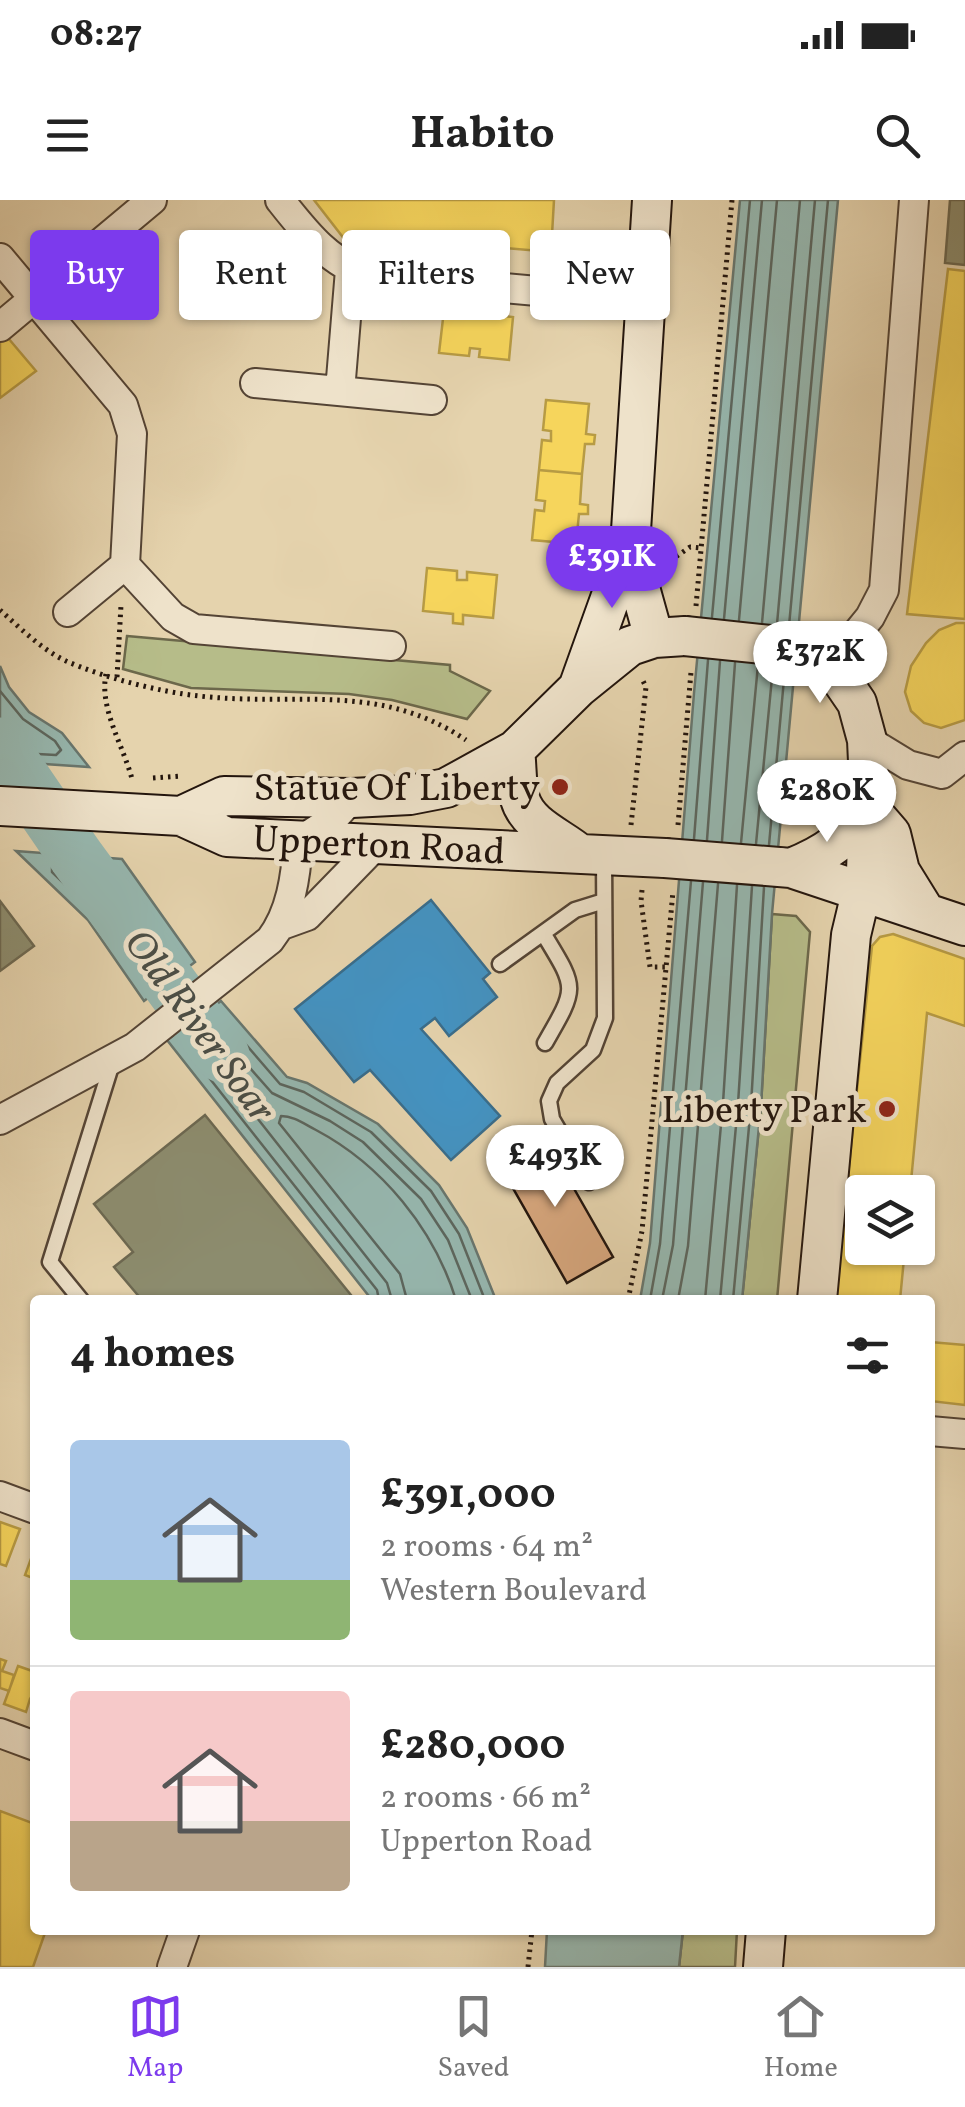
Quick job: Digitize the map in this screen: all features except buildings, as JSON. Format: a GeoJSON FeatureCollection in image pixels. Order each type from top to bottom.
{"type":"FeatureCollection","features":[{"type":"Feature","properties":{"kind":"street"},"geometry":{"type":"LineString","coordinates":[[117,230],[152,200]]}},
{"type":"Feature","properties":{"kind":"street"},"geometry":{"type":"LineString","coordinates":[[280,200],[313,241],[342,264]]}},
{"type":"Feature","properties":{"kind":"street"},"geometry":{"type":"LineString","coordinates":[[651,230],[652,200]]}},
{"type":"Feature","properties":{"kind":"street"},"geometry":{"type":"LineString","coordinates":[[815,657],[870,618],[884,590],[914,200]]}},
{"type":"Feature","properties":{"kind":"street"},"geometry":{"type":"LineString","coordinates":[[0,258],[30,295]]}},
{"type":"Feature","properties":{"kind":"street"},"geometry":{"type":"LineString","coordinates":[[0,327],[30,303]]}},
{"type":"Feature","properties":{"kind":"street"},"geometry":{"type":"LineString","coordinates":[[51,320],[123,405],[132,434],[124,564],[68,612]]}},
{"type":"Feature","properties":{"kind":"street"},"geometry":{"type":"LineString","coordinates":[[340,391],[346,320]]}},
{"type":"Feature","properties":{"kind":"street"},"geometry":{"type":"LineString","coordinates":[[648,320],[640,584],[671,641],[815,657],[857,703],[867,740],[866,872],[851,935],[817,1295]]}},
{"type":"Feature","properties":{"kind":"street"},"geometry":{"type":"LineString","coordinates":[[254,383],[432,400]]}},
{"type":"Feature","properties":{"kind":"street"},"geometry":{"type":"LineString","coordinates":[[124,564],[173,617],[194,628],[392,646]]}},
{"type":"Feature","properties":{"kind":"street"},"geometry":{"type":"LineString","coordinates":[[578,688],[616,582],[643,566]]}},
{"type":"Feature","properties":{"kind":"street","name":"Upperton Road"},"geometry":{"type":"LineString","coordinates":[[181,816],[224,796],[352,798],[410,795],[446,788],[515,750],[578,688],[671,641]]}},
{"type":"Feature","properties":{"kind":"street"},"geometry":{"type":"LineString","coordinates":[[867,740],[908,765],[942,774],[965,756]]}},
{"type":"Feature","properties":{"kind":"street","name":"Upperton Road"},"geometry":{"type":"LineString","coordinates":[[515,750],[520,800],[541,829],[604,856]]}},
{"type":"Feature","properties":{"kind":"street","name":"Upperton Road"},"geometry":{"type":"LineString","coordinates":[[0,806],[129,797],[227,837],[785,868],[965,926]]}},
{"type":"Feature","properties":{"kind":"street"},"geometry":{"type":"LineString","coordinates":[[0,1120],[124,1053],[270,940],[282,925],[292,890],[298,842],[332,820],[352,798]]}},
{"type":"Feature","properties":{"kind":"street"},"geometry":{"type":"LineString","coordinates":[[785,868],[823,855],[847,837],[868,808]]}},
{"type":"Feature","properties":{"kind":"street"},"geometry":{"type":"LineString","coordinates":[[868,808],[891,834],[900,872],[926,913]]}},
{"type":"Feature","properties":{"kind":"street"},"geometry":{"type":"LineString","coordinates":[[282,925],[307,916],[376,845]]}},
{"type":"Feature","properties":{"kind":"street"},"geometry":{"type":"LineString","coordinates":[[935,1431],[965,1434]]}},
{"type":"Feature","properties":{"kind":"street"},"geometry":{"type":"LineString","coordinates":[[0,1496],[30,1507]]}},
{"type":"Feature","properties":{"kind":"street"},"geometry":{"type":"LineString","coordinates":[[0,1733],[30,1744]]}},
{"type":"Feature","properties":{"kind":"street"},"geometry":{"type":"LineString","coordinates":[[172,1967],[183,1935]]}},
{"type":"Feature","properties":{"kind":"street"},"geometry":{"type":"LineString","coordinates":[[763,1967],[766,1935]]}},
{"type":"Feature","properties":{"kind":"lane"},"geometry":{"type":"LineString","coordinates":[[588,1182],[552,1119],[549,1101],[557,1082],[593,1050],[605,1018],[604,856]]}},
{"type":"Feature","properties":{"kind":"lane"},"geometry":{"type":"LineString","coordinates":[[500,964],[575,910],[604,901]]}},
{"type":"Feature","properties":{"kind":"lane"},"geometry":{"type":"LineString","coordinates":[[543,934],[570,977],[571,989],[569,1001],[545,1043]]}},
{"type":"Feature","properties":{"kind":"lane"},"geometry":{"type":"LineString","coordinates":[[77,1295],[50,1262],[124,1053]]}},
{"type":"Feature","properties":{"kind":"path"},"geometry":{"type":"LineString","coordinates":[[604,856],[646,687],[671,641],[701,548],[732,200]]}},
{"type":"Feature","properties":{"kind":"path"},"geometry":{"type":"LineString","coordinates":[[643,566],[690,548],[701,548]]}},
{"type":"Feature","properties":{"kind":"path"},"geometry":{"type":"LineString","coordinates":[[117,677],[124,564]]}},
{"type":"Feature","properties":{"kind":"path"},"geometry":{"type":"LineString","coordinates":[[0,610],[34,641],[66,661],[106,674],[198,696],[389,705],[422,715],[466,741]]}},
{"type":"Feature","properties":{"kind":"path"},"geometry":{"type":"LineString","coordinates":[[629,1295],[642,1231],[666,967],[672,861],[671,641]]}},
{"type":"Feature","properties":{"kind":"path"},"geometry":{"type":"LineString","coordinates":[[106,674],[104,701],[124,748],[129,797]]}},
{"type":"Feature","properties":{"kind":"path"},"geometry":{"type":"LineString","coordinates":[[641,901],[650,967],[666,967]]}},
{"type":"Feature","properties":{"kind":"path"},"geometry":{"type":"LineString","coordinates":[[528,1967],[531,1935]]}},
{"type":"Feature","properties":{"kind":"green space"},"geometry":{"type":"Polygon","coordinates":[[[127,636],[450,665],[450,671],[490,691],[467,719],[392,700],[349,694],[191,688],[123,669],[127,636]]]}},
{"type":"Feature","properties":{"kind":"green space"},"geometry":{"type":"Polygon","coordinates":[[[772,914],[796,916],[810,932],[777,1295],[742,1295],[761,1106],[772,914]]]}},
{"type":"Feature","properties":{"kind":"green space"},"geometry":{"type":"Polygon","coordinates":[[[682,1935],[737,1935],[735,1967],[679,1967],[682,1935]]]}},
{"type":"Feature","properties":{"kind":"water"},"geometry":{"type":"Polygon","coordinates":[[[740,200],[838,200],[772,914],[761,1106],[742,1295],[641,1295],[650,1243],[694,693],[740,200]]]}},
{"type":"Feature","properties":{"kind":"water"},"geometry":{"type":"Polygon","coordinates":[[[0,666],[9,687],[29,712],[62,733],[89,767],[0,761],[0,666]]]}},
{"type":"Feature","properties":{"kind":"water"},"geometry":{"type":"Polygon","coordinates":[[[16,851],[122,859],[195,962],[144,1001],[88,920],[16,851]]]}},
{"type":"Feature","properties":{"kind":"water"},"geometry":{"type":"Polygon","coordinates":[[[221,1001],[287,1077],[307,1083],[378,1124],[439,1185],[467,1228],[494,1295],[368,1295],[167,1040],[221,1001]]]}},
{"type":"Feature","properties":{"kind":"water"},"geometry":{"type":"Polygon","coordinates":[[[547,1935],[682,1935],[679,1967],[545,1967],[547,1935]]]}},
{"type":"Feature","properties":{"kind":"waterway","name":"Old River Soar"},"geometry":{"type":"LineString","coordinates":[[0,745],[222,1055]]}},
{"type":"Feature","properties":{"kind":"place","name":"Statue Of Liberty"},"geometry":{"type":"Point","coordinates":[560,787]}},
{"type":"Feature","properties":{"kind":"place","name":"Liberty Park"},"geometry":{"type":"Point","coordinates":[887,1109]}}]}
